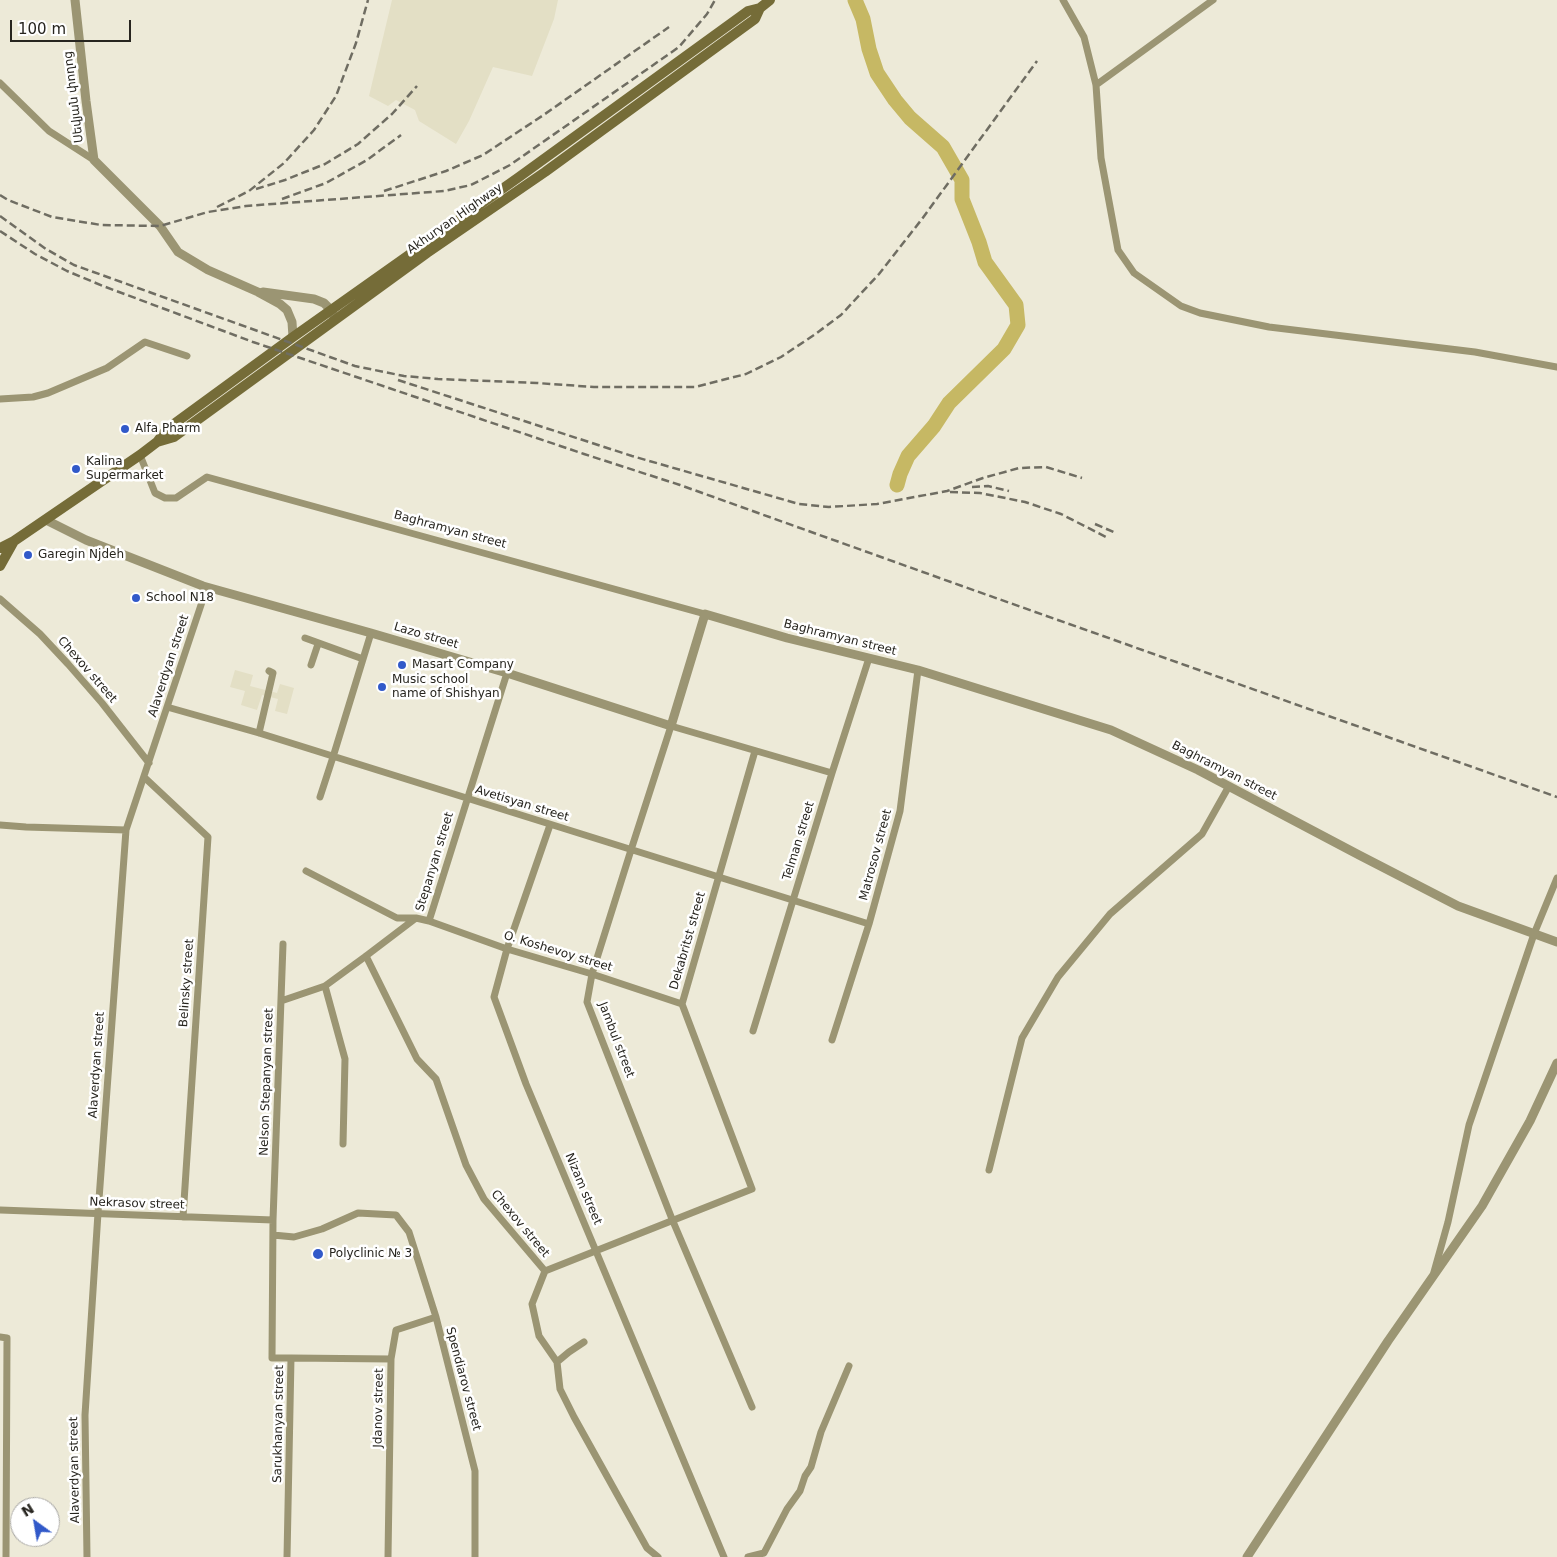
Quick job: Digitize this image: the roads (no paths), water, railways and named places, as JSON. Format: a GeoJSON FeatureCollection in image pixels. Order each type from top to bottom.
{"type":"FeatureCollection","features":[{"type":"Feature","properties":{"kind":"main road","name":"Akhuryan Highway"},"geometry":{"type":"LineString","coordinates":[[157,442],[174,437],[333,315],[519,177],[748,11],[760,8],[770,0]]}},
{"type":"Feature","properties":{"kind":"main road","name":"Akhuryan Highway"},"geometry":{"type":"LineString","coordinates":[[0,566],[14,541],[140,455],[157,442],[167,429],[293,337],[333,315]]}},
{"type":"Feature","properties":{"kind":"main road"},"geometry":{"type":"LineString","coordinates":[[0,548],[14,541]]}},
{"type":"Feature","properties":{"kind":"street","name":"Սեվյան փողոց"},"geometry":{"type":"LineString","coordinates":[[76,0],[94,160]]}},
{"type":"Feature","properties":{"kind":"street"},"geometry":{"type":"LineString","coordinates":[[1063,0],[1084,37],[1096,85],[1101,158],[1118,250],[1134,273],[1181,306],[1200,313],[1269,327],[1475,352],[1557,367]]}},
{"type":"Feature","properties":{"kind":"street"},"geometry":{"type":"LineString","coordinates":[[1096,85],[1213,0]]}},
{"type":"Feature","properties":{"kind":"street","name":"Սեվյան փողոց"},"geometry":{"type":"LineString","coordinates":[[0,82],[49,131],[94,160],[160,226],[178,252],[208,270],[258,292],[287,310],[292,322],[293,337]]}},
{"type":"Feature","properties":{"kind":"street","name":"Սեվյան փողոց"},"geometry":{"type":"LineString","coordinates":[[258,292],[314,299],[324,303],[333,315]]}},
{"type":"Feature","properties":{"kind":"street"},"geometry":{"type":"LineString","coordinates":[[0,399],[33,397],[48,393],[107,368],[145,342],[187,356]]}},
{"type":"Feature","properties":{"kind":"street","name":"Baghramyan street"},"geometry":{"type":"LineString","coordinates":[[140,455],[155,493],[165,498],[176,498],[207,476],[787,638],[918,670],[1111,730],[1198,770],[1458,906],[1557,942]]}},
{"type":"Feature","properties":{"kind":"street","name":"Lazo street"},"geometry":{"type":"LineString","coordinates":[[46,520],[86,540],[207,587],[507,673],[672,726],[832,774]]}},
{"type":"Feature","properties":{"kind":"street","name":"Alaverdyan street"},"geometry":{"type":"LineString","coordinates":[[88,1557],[85,1415],[126,830],[207,587]]}},
{"type":"Feature","properties":{"kind":"street","name":"Chexov street"},"geometry":{"type":"LineString","coordinates":[[0,599],[40,634],[68,664],[102,703],[149,763]]}},
{"type":"Feature","properties":{"kind":"street","name":"Jambul street"},"geometry":{"type":"LineString","coordinates":[[705,614],[672,726],[592,974],[587,1002],[672,1219],[752,1406]]}},
{"type":"Feature","properties":{"kind":"street"},"geometry":{"type":"LineString","coordinates":[[320,797],[371,633]]}},
{"type":"Feature","properties":{"kind":"street"},"geometry":{"type":"LineString","coordinates":[[305,638],[363,659]]}},
{"type":"Feature","properties":{"kind":"street"},"geometry":{"type":"LineString","coordinates":[[310,665],[318,644]]}},
{"type":"Feature","properties":{"kind":"street","name":"Telman street"},"geometry":{"type":"LineString","coordinates":[[752,1031],[869,658]]}},
{"type":"Feature","properties":{"kind":"street","name":"Matrosov street"},"geometry":{"type":"LineString","coordinates":[[832,1040],[869,924],[900,810],[918,670]]}},
{"type":"Feature","properties":{"kind":"street"},"geometry":{"type":"LineString","coordinates":[[259,733],[273,672],[269,671]]}},
{"type":"Feature","properties":{"kind":"street","name":"Stepanyan street"},"geometry":{"type":"LineString","coordinates":[[281,1002],[324,986],[416,918],[428,921],[507,673]]}},
{"type":"Feature","properties":{"kind":"street","name":"Avetisyan street"},"geometry":{"type":"LineString","coordinates":[[167,707],[259,733],[869,924]]}},
{"type":"Feature","properties":{"kind":"street","name":"Dekabritst street"},"geometry":{"type":"LineString","coordinates":[[672,1219],[752,1189],[682,1004],[755,751]]}},
{"type":"Feature","properties":{"kind":"street","name":"Belinsky street"},"geometry":{"type":"LineString","coordinates":[[144,777],[208,836],[183,1217]]}},
{"type":"Feature","properties":{"kind":"street"},"geometry":{"type":"LineString","coordinates":[[989,1170],[1022,1038],[1058,977],[1110,914],[1202,834],[1229,786]]}},
{"type":"Feature","properties":{"kind":"street"},"geometry":{"type":"LineString","coordinates":[[0,824],[26,827],[126,830]]}},
{"type":"Feature","properties":{"kind":"street","name":"Nizam street"},"geometry":{"type":"LineString","coordinates":[[550,824],[507,949],[494,997],[526,1084],[724,1557]]}},
{"type":"Feature","properties":{"kind":"street"},"geometry":{"type":"LineString","coordinates":[[306,872],[397,918],[416,918]]}},
{"type":"Feature","properties":{"kind":"street"},"geometry":{"type":"LineString","coordinates":[[1432,1280],[1448,1222],[1469,1125],[1534,934],[1557,878]]}},
{"type":"Feature","properties":{"kind":"street","name":"O. Koshevoy street"},"geometry":{"type":"LineString","coordinates":[[428,921],[507,949],[592,974],[682,1004]]}},
{"type":"Feature","properties":{"kind":"street","name":"Nelson Stepanyan street"},"geometry":{"type":"LineString","coordinates":[[273,1220],[283,944]]}},
{"type":"Feature","properties":{"kind":"street","name":"Chexov street"},"geometry":{"type":"LineString","coordinates":[[366,956],[417,1059],[436,1079],[466,1165],[484,1199],[544,1270],[532,1304],[539,1336],[557,1362],[560,1389],[647,1548],[658,1557]]}},
{"type":"Feature","properties":{"kind":"street"},"geometry":{"type":"LineString","coordinates":[[324,986],[344,1059],[342,1144]]}},
{"type":"Feature","properties":{"kind":"street"},"geometry":{"type":"LineString","coordinates":[[1247,1557],[1388,1341],[1482,1206],[1530,1121],[1557,1063]]}},
{"type":"Feature","properties":{"kind":"street","name":"Nekrasov street"},"geometry":{"type":"LineString","coordinates":[[0,1210],[273,1220]]}},
{"type":"Feature","properties":{"kind":"street","name":"Spendiarov street"},"geometry":{"type":"LineString","coordinates":[[273,1235],[294,1237],[322,1229],[358,1213],[396,1215],[409,1232],[436,1317],[475,1471],[475,1557]]}},
{"type":"Feature","properties":{"kind":"street"},"geometry":{"type":"LineString","coordinates":[[544,1270],[672,1219]]}},
{"type":"Feature","properties":{"kind":"street","name":"Sarukhanyan street"},"geometry":{"type":"LineString","coordinates":[[273,1220],[272,1358],[291,1358],[287,1557]]}},
{"type":"Feature","properties":{"kind":"street"},"geometry":{"type":"LineString","coordinates":[[391,1359],[396,1330],[436,1317]]}},
{"type":"Feature","properties":{"kind":"street"},"geometry":{"type":"LineString","coordinates":[[0,1337],[7,1338],[6,1557]]}},
{"type":"Feature","properties":{"kind":"street"},"geometry":{"type":"LineString","coordinates":[[557,1362],[584,1342]]}},
{"type":"Feature","properties":{"kind":"street","name":"Jdanov street"},"geometry":{"type":"LineString","coordinates":[[291,1358],[391,1359],[388,1557]]}},
{"type":"Feature","properties":{"kind":"street"},"geometry":{"type":"LineString","coordinates":[[748,1557],[764,1553],[787,1509],[800,1491],[805,1476],[811,1468],[821,1432],[848,1366]]}},
{"type":"Feature","properties":{"kind":"waterway"},"geometry":{"type":"LineString","coordinates":[[855,0],[863,19],[869,49],[877,73],[910,118],[943,147],[962,180],[962,199],[985,262],[1016,305],[1018,325],[1004,349],[949,403],[934,426],[908,456],[897,485]]}},
{"type":"Feature","properties":{"kind":"railway"},"geometry":{"type":"LineString","coordinates":[[217,207],[249,191],[284,163],[314,130],[336,96],[356,43],[368,0]]}},
{"type":"Feature","properties":{"kind":"railway"},"geometry":{"type":"LineString","coordinates":[[0,195],[52,217],[101,225],[160,226],[208,212],[246,206],[444,191],[471,185],[510,165],[679,47],[707,14],[715,0]]}},
{"type":"Feature","properties":{"kind":"railway"},"geometry":{"type":"LineString","coordinates":[[384,191],[446,171],[483,155],[669,27]]}},
{"type":"Feature","properties":{"kind":"railway"},"geometry":{"type":"LineString","coordinates":[[0,216],[46,249],[74,265],[355,366],[404,376],[438,379],[594,387],[695,387],[746,374],[781,357],[841,315],[879,274],[922,219],[1037,61]]}},
{"type":"Feature","properties":{"kind":"railway"},"geometry":{"type":"LineString","coordinates":[[256,189],[325,164],[358,144],[392,114],[417,86]]}},
{"type":"Feature","properties":{"kind":"railway"},"geometry":{"type":"LineString","coordinates":[[282,199],[326,183],[367,160],[401,135]]}},
{"type":"Feature","properties":{"kind":"railway"},"geometry":{"type":"LineString","coordinates":[[0,231],[35,254],[67,271],[253,342],[680,485],[1557,797]]}},
{"type":"Feature","properties":{"kind":"railway"},"geometry":{"type":"LineString","coordinates":[[398,380],[632,456],[799,504],[829,507],[877,504],[947,491],[1019,468],[1046,467],[1082,478]]}},
{"type":"Feature","properties":{"kind":"railway"},"geometry":{"type":"LineString","coordinates":[[972,487],[988,486],[1009,491]]}},
{"type":"Feature","properties":{"kind":"railway"},"geometry":{"type":"LineString","coordinates":[[950,492],[980,493],[1025,502],[1061,514],[1106,537]]}},
{"type":"Feature","properties":{"kind":"railway"},"geometry":{"type":"LineString","coordinates":[[1095,524],[1116,533]]}},
{"type":"Feature","properties":{"kind":"place","name":"Alfa Pharm"},"geometry":{"type":"Point","coordinates":[125,429]}},
{"type":"Feature","properties":{"kind":"place","name":"Kalina Supermarket"},"geometry":{"type":"Point","coordinates":[76,469]}},
{"type":"Feature","properties":{"kind":"place","name":"Garegin Njdeh"},"geometry":{"type":"Point","coordinates":[28,555]}},
{"type":"Feature","properties":{"kind":"place","name":"School N18"},"geometry":{"type":"Point","coordinates":[136,598]}},
{"type":"Feature","properties":{"kind":"place","name":"Masart Company"},"geometry":{"type":"Point","coordinates":[402,665]}},
{"type":"Feature","properties":{"kind":"place","name":"Music school name of Shishyan"},"geometry":{"type":"Point","coordinates":[382,687]}},
{"type":"Feature","properties":{"kind":"place","name":"Polyclinic № 3"},"geometry":{"type":"Point","coordinates":[318,1254]}}]}
